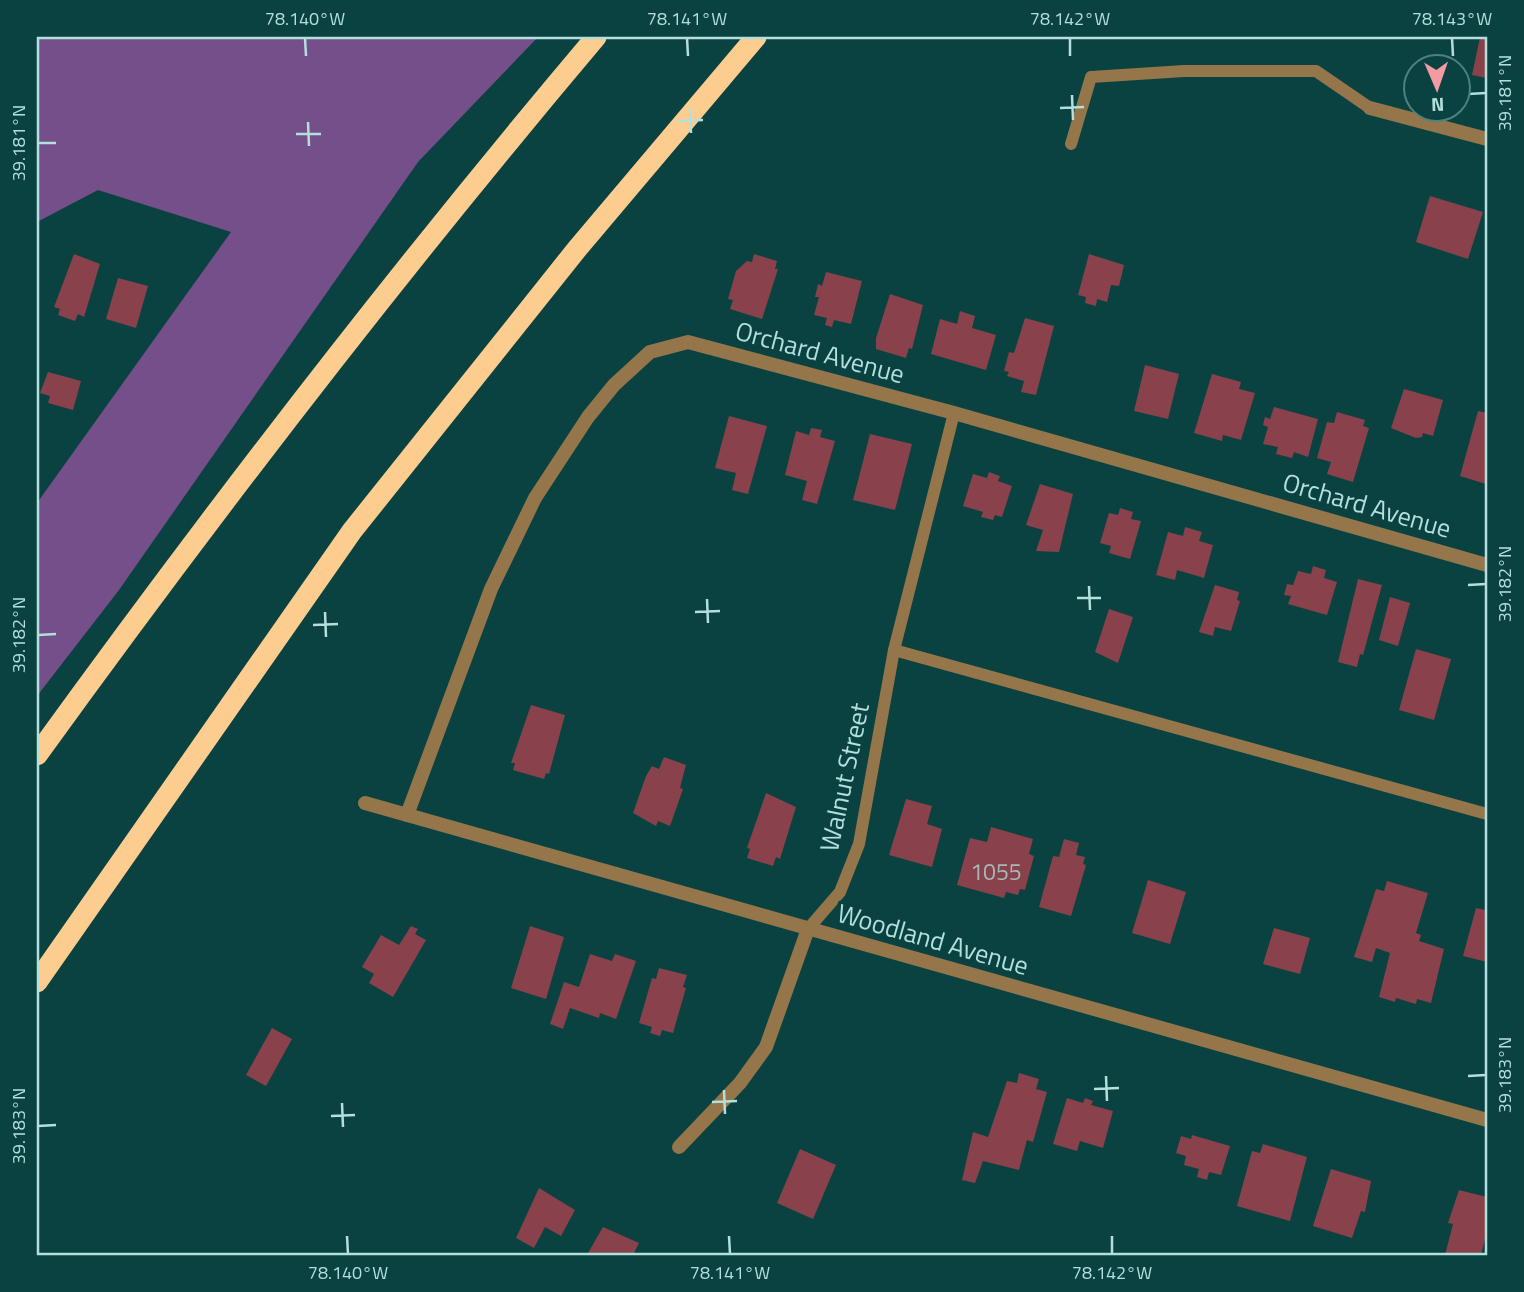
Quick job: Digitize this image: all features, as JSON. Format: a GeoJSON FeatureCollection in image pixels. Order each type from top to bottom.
{"type":"FeatureCollection","features":[{"type":"Feature","properties":{"kind":"highway"},"geometry":{"type":"LineString","coordinates":[[37,755],[173,567],[306,392],[481,173],[596,37]]}},
{"type":"Feature","properties":{"kind":"highway"},"geometry":{"type":"LineString","coordinates":[[37,982],[352,531],[578,249],[756,37]]}},
{"type":"Feature","properties":{"kind":"street"},"geometry":{"type":"LineString","coordinates":[[1370,108],[1487,139]]}},
{"type":"Feature","properties":{"kind":"street","name":"Orchard Avenue"},"geometry":{"type":"LineString","coordinates":[[407,815],[491,589],[535,498],[588,416],[614,385],[650,352],[688,342],[954,413],[1487,565]]}},
{"type":"Feature","properties":{"kind":"street","name":"Woodland Avenue"},"geometry":{"type":"LineString","coordinates":[[365,803],[1487,1120]]}},
{"type":"Feature","properties":{"kind":"street","name":"Walnut Street"},"geometry":{"type":"LineString","coordinates":[[679,1147],[740,1083],[766,1047],[808,929]]}},
{"type":"Feature","properties":{"kind":"lane"},"geometry":{"type":"LineString","coordinates":[[1071,144],[1091,77],[1184,71],[1315,71],[1370,108]]}},
{"type":"Feature","properties":{"kind":"lane","name":"Walnut Street"},"geometry":{"type":"LineString","coordinates":[[808,929],[840,892],[859,844],[894,650],[954,413]]}},
{"type":"Feature","properties":{"kind":"lane"},"geometry":{"type":"LineString","coordinates":[[894,650],[1487,814]]}},
{"type":"Feature","properties":{"kind":"shaded area"},"geometry":{"type":"Polygon","coordinates":[[[37,37],[538,37],[418,162],[119,590],[37,696],[37,503],[231,232],[98,190],[37,222],[37,37]]]}},
{"type":"Feature","properties":{"kind":"building"},"geometry":{"type":"Polygon","coordinates":[[[1480,37],[1487,37],[1487,78],[1472,75],[1480,37]]]}},
{"type":"Feature","properties":{"kind":"building"},"geometry":{"type":"Polygon","coordinates":[[[1430,196],[1483,212],[1468,259],[1416,242],[1430,196]]]}},
{"type":"Feature","properties":{"kind":"building"},"geometry":{"type":"Polygon","coordinates":[[[74,254],[100,264],[84,317],[78,314],[75,321],[58,315],[60,309],[54,307],[74,254]]]}},
{"type":"Feature","properties":{"kind":"building"},"geometry":{"type":"Polygon","coordinates":[[[754,254],[777,261],[775,269],[778,269],[762,319],[730,309],[733,300],[728,299],[736,271],[747,261],[752,262],[754,254]]]}},
{"type":"Feature","properties":{"kind":"building"},"geometry":{"type":"Polygon","coordinates":[[[1089,254],[1124,265],[1119,286],[1111,285],[1107,302],[1097,299],[1096,306],[1085,303],[1086,297],[1078,295],[1089,254]]]}},
{"type":"Feature","properties":{"kind":"building"},"geometry":{"type":"Polygon","coordinates":[[[826,272],[862,281],[851,324],[834,320],[832,327],[825,325],[827,318],[814,315],[819,297],[815,297],[818,284],[822,286],[826,272]]]}},
{"type":"Feature","properties":{"kind":"building"},"geometry":{"type":"Polygon","coordinates":[[[118,278],[148,286],[136,328],[106,319],[118,278]]]}},
{"type":"Feature","properties":{"kind":"building"},"geometry":{"type":"Polygon","coordinates":[[[890,294],[923,305],[912,349],[909,348],[906,358],[876,349],[876,338],[890,294]]]}},
{"type":"Feature","properties":{"kind":"building"},"geometry":{"type":"Polygon","coordinates":[[[960,311],[975,316],[972,328],[996,335],[986,370],[931,354],[940,319],[957,324],[960,311]]]}},
{"type":"Feature","properties":{"kind":"building"},"geometry":{"type":"Polygon","coordinates":[[[1025,318],[1054,326],[1036,395],[1021,392],[1024,381],[1007,376],[1009,372],[1004,371],[1009,352],[1014,353],[1025,318]]]}},
{"type":"Feature","properties":{"kind":"building"},"geometry":{"type":"Polygon","coordinates":[[[1145,365],[1179,374],[1168,419],[1134,411],[1145,365]]]}},
{"type":"Feature","properties":{"kind":"building"},"geometry":{"type":"Polygon","coordinates":[[[48,372],[81,381],[73,410],[48,403],[50,396],[40,393],[48,372]]]}},
{"type":"Feature","properties":{"kind":"building"},"geometry":{"type":"Polygon","coordinates":[[[1212,374],[1241,382],[1239,389],[1255,393],[1241,440],[1223,435],[1222,441],[1194,433],[1212,374]]]}},
{"type":"Feature","properties":{"kind":"building"},"geometry":{"type":"Polygon","coordinates":[[[1404,389],[1443,400],[1433,436],[1423,433],[1422,437],[1416,438],[1391,428],[1404,389]]]}},
{"type":"Feature","properties":{"kind":"building"},"geometry":{"type":"Polygon","coordinates":[[[1274,407],[1318,419],[1308,457],[1294,452],[1292,458],[1276,454],[1278,447],[1263,444],[1268,427],[1263,425],[1265,417],[1270,419],[1274,407]]]}},
{"type":"Feature","properties":{"kind":"building"},"geometry":{"type":"Polygon","coordinates":[[[1478,411],[1487,413],[1486,484],[1460,476],[1478,411]]]}},
{"type":"Feature","properties":{"kind":"building"},"geometry":{"type":"Polygon","coordinates":[[[1337,412],[1365,420],[1363,426],[1369,428],[1353,482],[1327,474],[1331,462],[1317,458],[1327,422],[1334,423],[1337,412]]]}},
{"type":"Feature","properties":{"kind":"building"},"geometry":{"type":"Polygon","coordinates":[[[729,416],[767,426],[748,494],[732,490],[736,473],[715,468],[729,416]]]}},
{"type":"Feature","properties":{"kind":"building"},"geometry":{"type":"Polygon","coordinates":[[[811,428],[822,430],[820,437],[835,441],[817,504],[802,500],[807,481],[785,475],[796,431],[809,435],[811,428]]]}},
{"type":"Feature","properties":{"kind":"building"},"geometry":{"type":"Polygon","coordinates":[[[870,434],[912,444],[895,510],[853,500],[870,434]]]}},
{"type":"Feature","properties":{"kind":"building"},"geometry":{"type":"Polygon","coordinates":[[[989,472],[1000,476],[998,481],[1012,486],[1002,517],[995,515],[993,520],[981,517],[983,512],[963,506],[973,474],[987,478],[989,472]]]}},
{"type":"Feature","properties":{"kind":"building"},"geometry":{"type":"Polygon","coordinates":[[[1040,484],[1073,494],[1059,552],[1036,551],[1043,530],[1026,525],[1040,484]]]}},
{"type":"Feature","properties":{"kind":"building"},"geometry":{"type":"Polygon","coordinates":[[[1120,508],[1133,512],[1131,519],[1141,521],[1130,559],[1109,553],[1111,546],[1100,543],[1109,513],[1118,515],[1120,508]]]}},
{"type":"Feature","properties":{"kind":"building"},"geometry":{"type":"Polygon","coordinates":[[[1185,527],[1202,532],[1199,541],[1213,545],[1204,578],[1177,570],[1175,580],[1156,575],[1168,532],[1183,536],[1185,527]]]}},
{"type":"Feature","properties":{"kind":"building"},"geometry":{"type":"Polygon","coordinates":[[[1313,566],[1326,570],[1324,578],[1337,582],[1327,615],[1288,604],[1291,596],[1284,595],[1287,584],[1293,585],[1298,571],[1311,574],[1313,566]]]}},
{"type":"Feature","properties":{"kind":"building"},"geometry":{"type":"Polygon","coordinates":[[[1358,579],[1382,585],[1363,655],[1360,654],[1357,667],[1338,662],[1358,579]]]}},
{"type":"Feature","properties":{"kind":"building"},"geometry":{"type":"Polygon","coordinates":[[[1215,585],[1239,592],[1237,600],[1240,601],[1231,631],[1215,627],[1213,636],[1199,632],[1215,585]]]}},
{"type":"Feature","properties":{"kind":"building"},"geometry":{"type":"Polygon","coordinates":[[[1390,597],[1410,603],[1398,646],[1379,640],[1390,597]]]}},
{"type":"Feature","properties":{"kind":"building"},"geometry":{"type":"Polygon","coordinates":[[[1109,609],[1133,617],[1118,663],[1095,652],[1109,609]]]}},
{"type":"Feature","properties":{"kind":"building"},"geometry":{"type":"Polygon","coordinates":[[[1416,649],[1451,659],[1434,720],[1399,710],[1416,649]]]}},
{"type":"Feature","properties":{"kind":"building"},"geometry":{"type":"Polygon","coordinates":[[[531,705],[565,715],[549,774],[546,773],[544,779],[513,770],[515,763],[511,763],[531,705]]]}},
{"type":"Feature","properties":{"kind":"building"},"geometry":{"type":"Polygon","coordinates":[[[664,757],[686,765],[680,788],[683,789],[670,826],[658,821],[656,826],[633,813],[646,776],[652,766],[659,769],[664,757]]]}},
{"type":"Feature","properties":{"kind":"building"},"geometry":{"type":"Polygon","coordinates":[[[766,793],[796,807],[780,859],[776,857],[773,866],[747,858],[750,849],[747,848],[766,793]]]}},
{"type":"Feature","properties":{"kind":"building"},"geometry":{"type":"Polygon","coordinates":[[[906,799],[932,806],[927,824],[942,829],[932,867],[889,855],[906,799]]]}},
{"type":"Feature","properties":{"kind":"building"},"geometry":{"type":"Polygon","coordinates":[[[991,827],[1033,839],[1029,854],[1034,856],[1025,890],[1020,889],[1018,895],[1006,892],[1004,898],[957,885],[970,838],[987,842],[991,827]]]}},
{"type":"Feature","properties":{"kind":"building"},"geometry":{"type":"Polygon","coordinates":[[[1064,839],[1079,843],[1076,855],[1085,857],[1083,864],[1086,865],[1071,916],[1039,907],[1053,856],[1059,857],[1064,839]]]}},
{"type":"Feature","properties":{"kind":"building"},"geometry":{"type":"Polygon","coordinates":[[[1148,880],[1186,892],[1170,944],[1132,933],[1148,880]]]}},
{"type":"Feature","properties":{"kind":"building"},"geometry":{"type":"Polygon","coordinates":[[[1387,881],[1428,893],[1416,933],[1421,935],[1419,941],[1444,949],[1431,1003],[1417,999],[1416,1004],[1396,998],[1395,1002],[1379,997],[1390,953],[1376,948],[1372,962],[1354,957],[1376,889],[1384,891],[1387,881]]]}},
{"type":"Feature","properties":{"kind":"building"},"geometry":{"type":"Polygon","coordinates":[[[1487,904],[1487,962],[1463,956],[1476,908],[1485,910],[1487,904]]]}},
{"type":"Feature","properties":{"kind":"building"},"geometry":{"type":"Polygon","coordinates":[[[411,926],[418,929],[415,934],[426,940],[393,997],[369,983],[374,974],[362,967],[381,935],[399,945],[411,926]]]}},
{"type":"Feature","properties":{"kind":"building"},"geometry":{"type":"Polygon","coordinates":[[[530,926],[564,937],[546,999],[511,988],[530,926]]]}},
{"type":"Feature","properties":{"kind":"building"},"geometry":{"type":"Polygon","coordinates":[[[1274,928],[1310,938],[1300,974],[1263,964],[1274,928]]]}},
{"type":"Feature","properties":{"kind":"building"},"geometry":{"type":"Polygon","coordinates":[[[590,954],[612,961],[615,954],[636,961],[616,1019],[600,1013],[599,1018],[570,1008],[563,1029],[550,1024],[564,982],[579,987],[590,954]]]}},
{"type":"Feature","properties":{"kind":"building"},"geometry":{"type":"Polygon","coordinates":[[[659,968],[687,975],[673,1033],[662,1030],[660,1036],[650,1033],[652,1027],[639,1023],[652,978],[656,979],[659,968]]]}},
{"type":"Feature","properties":{"kind":"building"},"geometry":{"type":"Polygon","coordinates":[[[272,1028],[292,1039],[266,1086],[246,1075],[272,1028]]]}},
{"type":"Feature","properties":{"kind":"building"},"geometry":{"type":"Polygon","coordinates":[[[1019,1073],[1039,1079],[1036,1089],[1047,1092],[1033,1142],[1027,1140],[1019,1170],[983,1161],[975,1183],[962,1180],[973,1132],[988,1137],[1007,1081],[1017,1083],[1019,1073]]]}},
{"type":"Feature","properties":{"kind":"building"},"geometry":{"type":"Polygon","coordinates":[[[1067,1098],[1083,1103],[1085,1098],[1093,1101],[1091,1105],[1113,1111],[1103,1148],[1080,1141],[1077,1151],[1053,1144],[1067,1098]]]}},
{"type":"Feature","properties":{"kind":"building"},"geometry":{"type":"Polygon","coordinates":[[[1192,1135],[1230,1146],[1221,1175],[1209,1172],[1207,1180],[1197,1177],[1199,1169],[1184,1165],[1186,1156],[1176,1153],[1181,1136],[1191,1139],[1192,1135]]]}},
{"type":"Feature","properties":{"kind":"building"},"geometry":{"type":"Polygon","coordinates":[[[1263,1144],[1307,1157],[1290,1221],[1237,1206],[1252,1151],[1260,1153],[1263,1144]]]}},
{"type":"Feature","properties":{"kind":"building"},"geometry":{"type":"Polygon","coordinates":[[[800,1149],[836,1165],[813,1219],[777,1203],[800,1149]]]}},
{"type":"Feature","properties":{"kind":"building"},"geometry":{"type":"Polygon","coordinates":[[[1331,1169],[1371,1181],[1365,1212],[1361,1211],[1352,1238],[1313,1226],[1331,1169]]]}},
{"type":"Feature","properties":{"kind":"building"},"geometry":{"type":"Polygon","coordinates":[[[539,1188],[575,1210],[561,1236],[545,1227],[534,1248],[516,1238],[539,1188]]]}},
{"type":"Feature","properties":{"kind":"building"},"geometry":{"type":"Polygon","coordinates":[[[1459,1190],[1487,1197],[1487,1231],[1481,1255],[1445,1255],[1453,1224],[1448,1223],[1459,1190]]]}},
{"type":"Feature","properties":{"kind":"building"},"geometry":{"type":"Polygon","coordinates":[[[603,1227],[639,1243],[633,1255],[588,1253],[603,1227]]]}}]}
